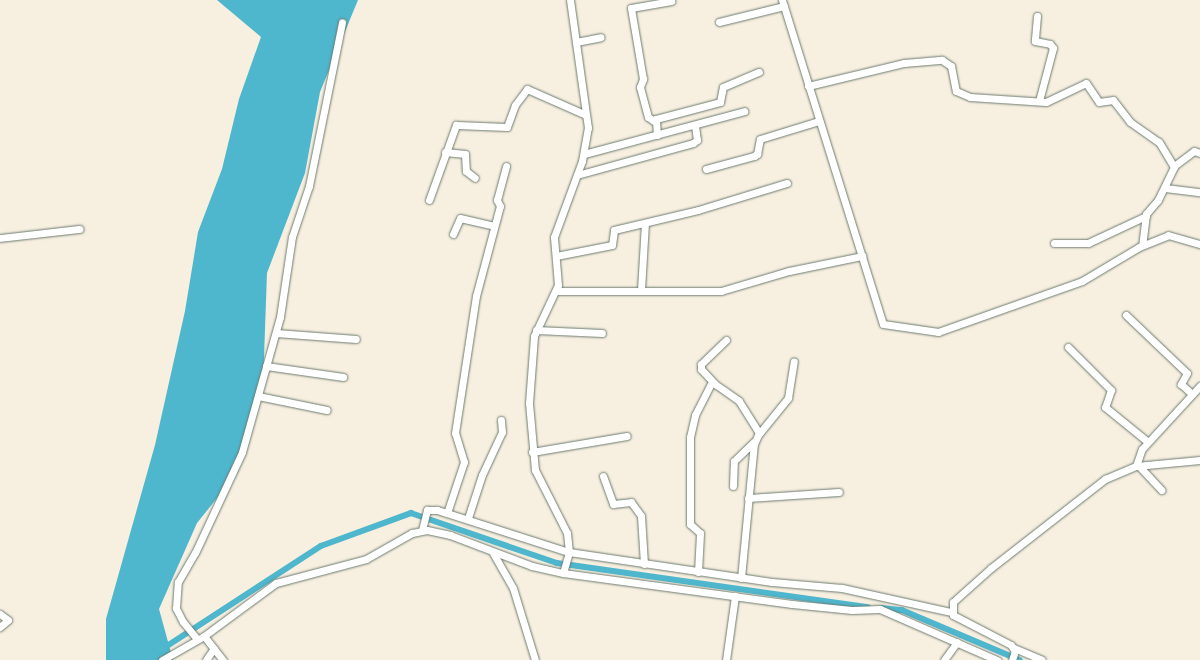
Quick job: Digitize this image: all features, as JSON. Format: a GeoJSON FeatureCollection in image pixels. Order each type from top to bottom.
{"type":"FeatureCollection","features":[{"type":"Feature","properties":{"kind":"street"},"geometry":{"type":"LineString","coordinates":[[564,567],[569,552],[567,533],[540,485],[532,452],[529,394],[536,330],[556,291],[554,237],[584,154],[586,115],[570,0]]}},
{"type":"Feature","properties":{"kind":"street"},"geometry":{"type":"LineString","coordinates":[[657,135],[654,121],[648,117],[640,87],[643,79],[631,8],[671,1]]}},
{"type":"Feature","properties":{"kind":"street"},"geometry":{"type":"LineString","coordinates":[[719,22],[783,3],[884,324],[936,332],[1082,281],[1142,245],[1170,234],[1200,244]]}},
{"type":"Feature","properties":{"kind":"street"},"geometry":{"type":"LineString","coordinates":[[1037,16],[1035,41],[1050,44],[1052,48],[1040,101]]}},
{"type":"Feature","properties":{"kind":"street"},"geometry":{"type":"LineString","coordinates":[[222,660],[214,648],[199,639],[183,622],[176,608],[178,582],[195,553],[238,464],[258,396],[276,333],[292,237],[309,186],[342,22]]}},
{"type":"Feature","properties":{"kind":"street"},"geometry":{"type":"LineString","coordinates":[[576,42],[601,37]]}},
{"type":"Feature","properties":{"kind":"street"},"geometry":{"type":"LineString","coordinates":[[808,86],[904,63],[945,60],[951,66],[953,83],[960,95],[1048,102],[1086,83],[1099,102],[1113,100],[1130,122],[1161,144],[1174,166]]}},
{"type":"Feature","properties":{"kind":"street"},"geometry":{"type":"LineString","coordinates":[[654,121],[720,102],[723,87],[759,72]]}},
{"type":"Feature","properties":{"kind":"street"},"geometry":{"type":"LineString","coordinates":[[429,200],[456,126],[507,128],[514,105],[527,89],[586,115]]}},
{"type":"Feature","properties":{"kind":"street"},"geometry":{"type":"LineString","coordinates":[[584,154],[744,111]]}},
{"type":"Feature","properties":{"kind":"street"},"geometry":{"type":"LineString","coordinates":[[706,169],[754,156],[757,154],[760,139],[819,120]]}},
{"type":"Feature","properties":{"kind":"street"},"geometry":{"type":"LineString","coordinates":[[577,175],[693,144],[697,140],[695,125]]}},
{"type":"Feature","properties":{"kind":"street"},"geometry":{"type":"LineString","coordinates":[[1142,245],[1146,216],[1165,188],[1174,166],[1194,151],[1200,153]]}},
{"type":"Feature","properties":{"kind":"street"},"geometry":{"type":"LineString","coordinates":[[445,152],[465,154],[466,171],[475,178]]}},
{"type":"Feature","properties":{"kind":"street"},"geometry":{"type":"LineString","coordinates":[[447,513],[464,462],[455,433],[477,288],[494,226],[506,166]]}},
{"type":"Feature","properties":{"kind":"street"},"geometry":{"type":"LineString","coordinates":[[556,256],[610,246],[614,230],[787,183]]}},
{"type":"Feature","properties":{"kind":"street"},"geometry":{"type":"LineString","coordinates":[[1165,188],[1200,192]]}},
{"type":"Feature","properties":{"kind":"street"},"geometry":{"type":"LineString","coordinates":[[1054,242],[1086,244],[1146,216]]}},
{"type":"Feature","properties":{"kind":"street"},"geometry":{"type":"LineString","coordinates":[[453,234],[459,218],[494,226]]}},
{"type":"Feature","properties":{"kind":"street"},"geometry":{"type":"LineString","coordinates":[[642,290],[645,223]]}},
{"type":"Feature","properties":{"kind":"street"},"geometry":{"type":"LineString","coordinates":[[0,238],[78,229]]}},
{"type":"Feature","properties":{"kind":"street"},"geometry":{"type":"LineString","coordinates":[[556,291],[721,291],[789,271],[862,256]]}},
{"type":"Feature","properties":{"kind":"street"},"geometry":{"type":"LineString","coordinates":[[1126,315],[1187,373],[1181,384],[1192,394]]}},
{"type":"Feature","properties":{"kind":"street"},"geometry":{"type":"LineString","coordinates":[[536,330],[602,333]]}},
{"type":"Feature","properties":{"kind":"street"},"geometry":{"type":"LineString","coordinates":[[276,333],[356,339]]}},
{"type":"Feature","properties":{"kind":"street"},"geometry":{"type":"LineString","coordinates":[[726,340],[700,366],[712,382],[739,401],[759,433]]}},
{"type":"Feature","properties":{"kind":"street"},"geometry":{"type":"LineString","coordinates":[[1068,347],[1110,390],[1105,407],[1148,442]]}},
{"type":"Feature","properties":{"kind":"street"},"geometry":{"type":"LineString","coordinates":[[733,486],[734,460],[754,442],[759,433],[788,398],[794,361]]}},
{"type":"Feature","properties":{"kind":"street"},"geometry":{"type":"LineString","coordinates":[[266,366],[342,377]]}},
{"type":"Feature","properties":{"kind":"street"},"geometry":{"type":"LineString","coordinates":[[698,572],[700,533],[690,524],[690,437],[695,415],[712,382]]}},
{"type":"Feature","properties":{"kind":"street"},"geometry":{"type":"LineString","coordinates":[[1137,464],[1148,442],[1200,386]]}},
{"type":"Feature","properties":{"kind":"street"},"geometry":{"type":"LineString","coordinates":[[258,396],[327,410]]}},
{"type":"Feature","properties":{"kind":"street"},"geometry":{"type":"LineString","coordinates":[[468,518],[482,474],[502,432],[501,420]]}},
{"type":"Feature","properties":{"kind":"street"},"geometry":{"type":"LineString","coordinates":[[532,452],[627,436]]}},
{"type":"Feature","properties":{"kind":"street"},"geometry":{"type":"LineString","coordinates":[[741,578],[754,442]]}},
{"type":"Feature","properties":{"kind":"street"},"geometry":{"type":"LineString","coordinates":[[951,612],[954,602],[998,562],[1104,479],[1137,464],[1200,460]]}},
{"type":"Feature","properties":{"kind":"street"},"geometry":{"type":"LineString","coordinates":[[1137,464],[1161,490]]}},
{"type":"Feature","properties":{"kind":"street"},"geometry":{"type":"LineString","coordinates":[[603,476],[613,504],[631,502],[641,516],[644,564]]}},
{"type":"Feature","properties":{"kind":"street"},"geometry":{"type":"LineString","coordinates":[[748,498],[839,492]]}},
{"type":"Feature","properties":{"kind":"street"},"geometry":{"type":"LineString","coordinates":[[422,530],[426,512],[432,509],[468,518],[569,552],[741,578],[842,588],[951,612],[957,618],[1013,655],[1042,660]]}},
{"type":"Feature","properties":{"kind":"street"},"geometry":{"type":"LineString","coordinates":[[162,660],[199,639],[285,578],[366,559],[422,530],[450,535],[493,553],[564,567],[735,596],[852,610],[880,609],[997,660]]}},
{"type":"Feature","properties":{"kind":"street"},"geometry":{"type":"LineString","coordinates":[[493,553],[513,588],[535,660]]}},
{"type":"Feature","properties":{"kind":"street"},"geometry":{"type":"LineString","coordinates":[[726,660],[735,596]]}},
{"type":"Feature","properties":{"kind":"street"},"geometry":{"type":"LineString","coordinates":[[0,614],[8,620],[0,627]]}},
{"type":"Feature","properties":{"kind":"street"},"geometry":{"type":"LineString","coordinates":[[944,660],[957,642]]}},
{"type":"Feature","properties":{"kind":"street"},"geometry":{"type":"LineString","coordinates":[[206,660],[214,648]]}},
{"type":"Feature","properties":{"kind":"water"},"geometry":{"type":"Polygon","coordinates":[[[217,0],[358,0],[320,92],[305,173],[267,273],[263,385],[238,472],[197,523],[159,609],[173,660],[106,660],[106,619],[155,445],[185,311],[198,232],[222,169],[239,99],[261,37],[217,0]]]}},
{"type":"Feature","properties":{"kind":"waterway"},"geometry":{"type":"LineString","coordinates":[[164,648],[321,546],[411,513],[557,563],[868,607]]}},
{"type":"Feature","properties":{"kind":"waterway"},"geometry":{"type":"LineString","coordinates":[[882,608],[902,610],[1020,660]]}}]}
